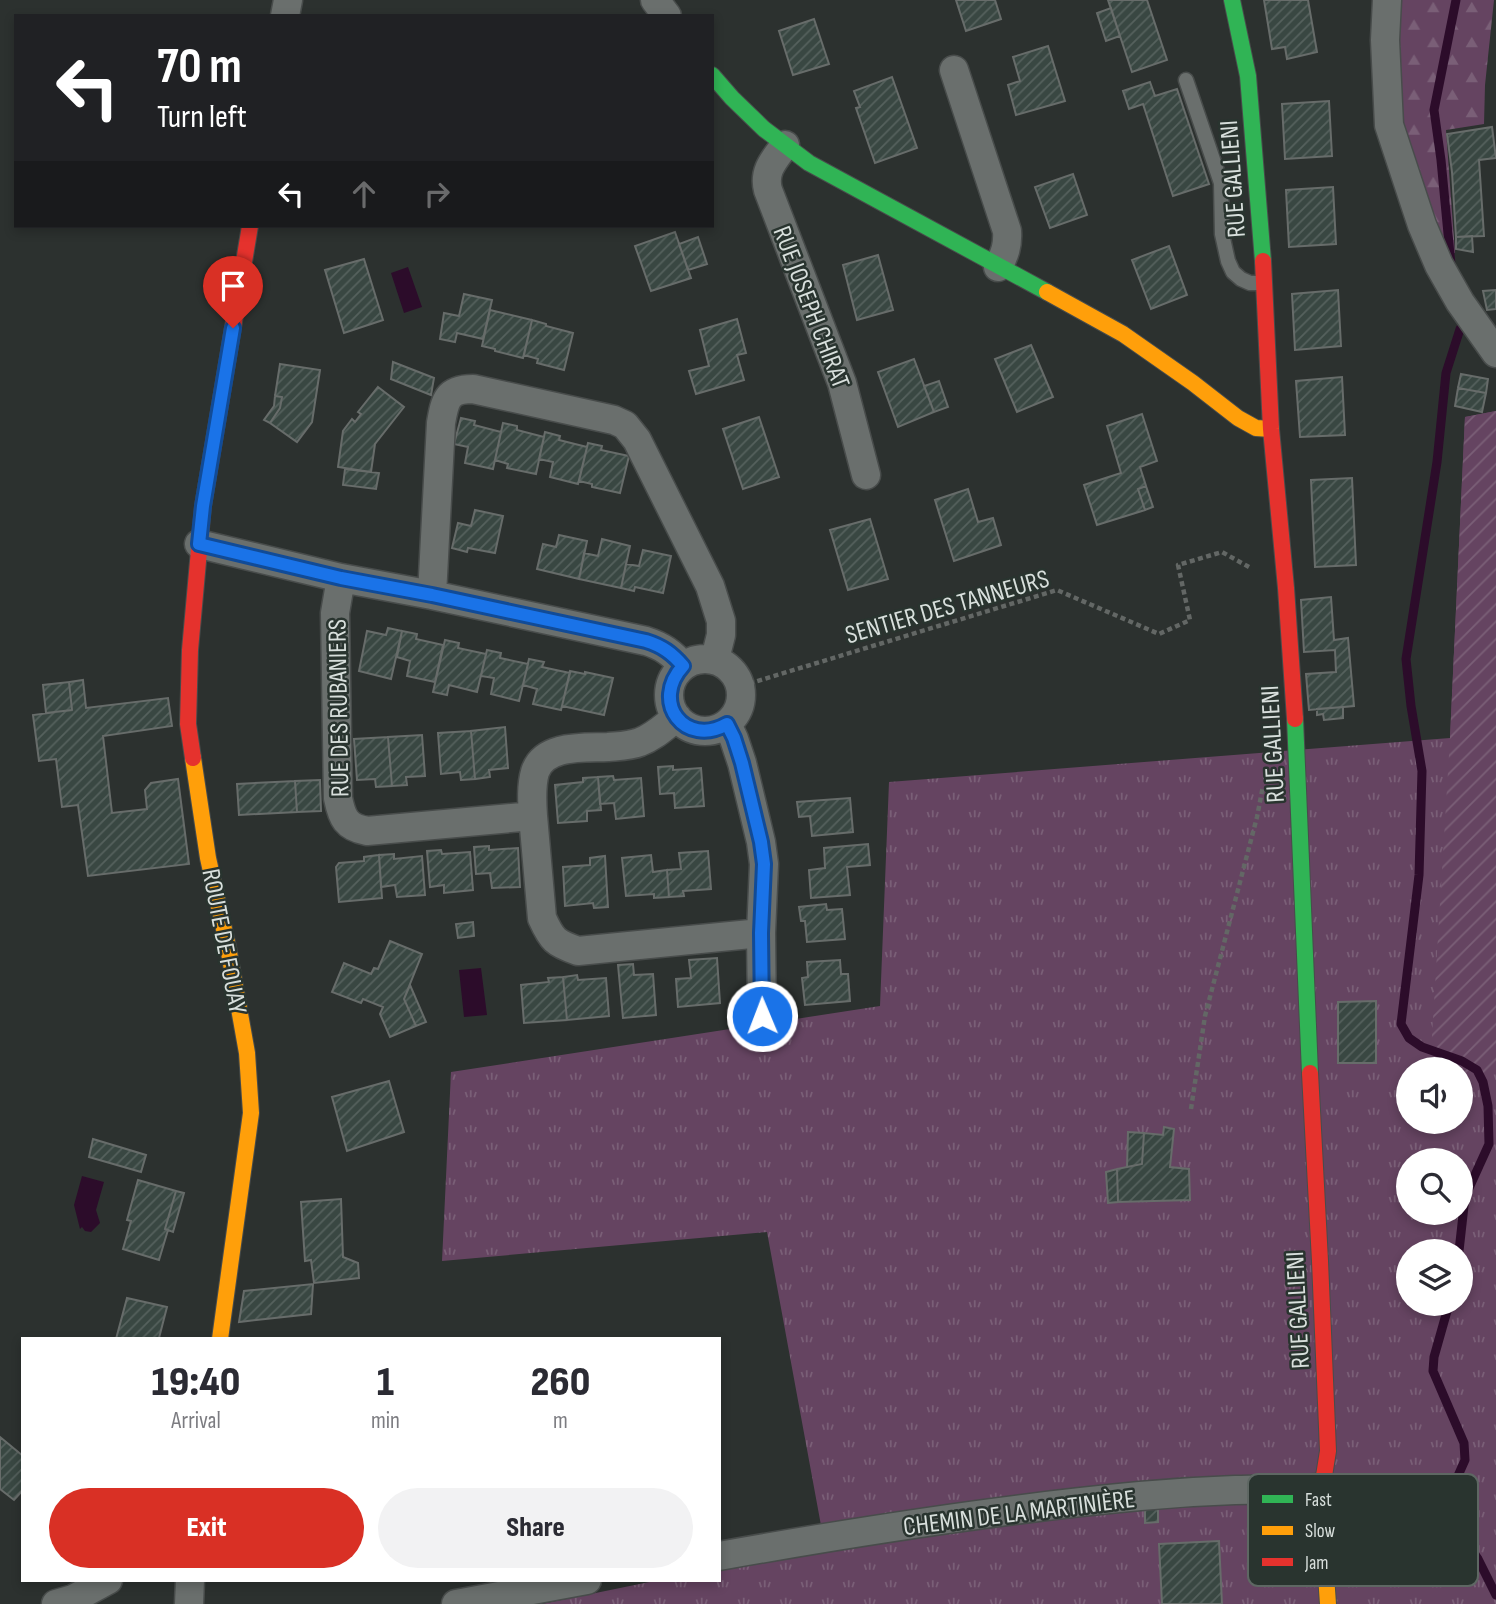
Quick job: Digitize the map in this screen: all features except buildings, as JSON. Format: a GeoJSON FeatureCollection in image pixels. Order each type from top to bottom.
{"type":"FeatureCollection","features":[{"type":"Feature","properties":{"kind":"street","name":"RUE GALLIENI"},"geometry":{"type":"LineString","coordinates":[[1233,0],[1248,76],[1264,283],[1271,429],[1297,741],[1311,1111],[1328,1451],[1325,1474]]}},
{"type":"Feature","properties":{"kind":"street"},"geometry":{"type":"LineString","coordinates":[[1387,0],[1385,40],[1389,125],[1438,265],[1496,354]]}},
{"type":"Feature","properties":{"kind":"street"},"geometry":{"type":"LineString","coordinates":[[954,70],[1007,231],[1005,254],[998,267]]}},
{"type":"Feature","properties":{"kind":"street"},"geometry":{"type":"LineString","coordinates":[[714,77],[764,129],[809,163],[1123,334],[1194,383],[1238,418],[1256,428],[1271,429]]}},
{"type":"Feature","properties":{"kind":"street","name":"RUE JOSEPH CHIRAT"},"geometry":{"type":"LineString","coordinates":[[785,145],[765,179],[842,383],[866,475]]}},
{"type":"Feature","properties":{"kind":"street","name":"ROUTE DE FOUAY"},"geometry":{"type":"LineString","coordinates":[[220,1337],[251,1113],[247,1053],[228,947],[208,858],[188,724],[190,650],[203,506],[250,228]]}},
{"type":"Feature","properties":{"kind":"street"},"geometry":{"type":"LineString","coordinates":[[432,595],[441,423],[449,396],[460,389],[473,389],[602,416],[625,425],[638,440],[710,586],[721,621],[721,635],[715,659]]}},
{"type":"Feature","properties":{"kind":"street"},"geometry":{"type":"LineString","coordinates":[[199,544],[341,578],[646,641],[660,646],[683,666]]}},
{"type":"Feature","properties":{"kind":"street","name":"RUE DES RUBANIERS"},"geometry":{"type":"LineString","coordinates":[[341,578],[335,613],[338,798],[344,818],[357,829],[368,831],[533,816]]}},
{"type":"Feature","properties":{"kind":"street"},"geometry":{"type":"LineString","coordinates":[[715,659],[724,663],[738,677],[741,686],[740,707],[735,717],[717,730],[694,730],[684,725],[671,707],[670,685],[675,674],[693,660],[715,659]]}},
{"type":"Feature","properties":{"kind":"street"},"geometry":{"type":"LineString","coordinates":[[677,717],[640,742],[569,749],[552,753],[542,760],[535,771],[532,788],[542,918],[549,934],[560,945],[578,951],[761,933]]}},
{"type":"Feature","properties":{"kind":"street"},"geometry":{"type":"LineString","coordinates":[[727,724],[742,763],[764,864],[762,1016]]}},
{"type":"Feature","properties":{"kind":"street","name":"CHEMIN DE LA MARTINIÈRE"},"geometry":{"type":"LineString","coordinates":[[721,1556],[1010,1509],[1143,1496],[1248,1490]]}},
{"type":"Feature","properties":{"kind":"street"},"geometry":{"type":"LineString","coordinates":[[56,1604],[73,1599],[104,1582]]}},
{"type":"Feature","properties":{"kind":"street"},"geometry":{"type":"LineString","coordinates":[[189,1604],[190,1582]]}},
{"type":"Feature","properties":{"kind":"street"},"geometry":{"type":"LineString","coordinates":[[456,1604],[576,1582]]}},
{"type":"Feature","properties":{"kind":"street","name":"RUE GALLIENI"},"geometry":{"type":"LineString","coordinates":[[1327,1586],[1328,1604]]}},
{"type":"Feature","properties":{"kind":"lane"},"geometry":{"type":"LineString","coordinates":[[1186,80],[1221,183],[1222,234],[1228,261],[1233,272],[1241,279],[1264,283]]}},
{"type":"Feature","properties":{"kind":"path","name":"SENTIER DES TANNEURS"},"geometry":{"type":"LineString","coordinates":[[741,686],[1057,590],[1159,634],[1190,620],[1178,565],[1222,552],[1286,588]]}},
{"type":"Feature","properties":{"kind":"path"},"geometry":{"type":"LineString","coordinates":[[1191,1109],[1205,1016],[1257,817],[1263,783]]}},
{"type":"Feature","properties":{"kind":"green space"},"geometry":{"type":"Polygon","coordinates":[[[1393,0],[1494,0],[1485,85],[1484,124],[1446,130],[1455,253],[1438,250],[1396,119],[1393,0]]]}},
{"type":"Feature","properties":{"kind":"green space"},"geometry":{"type":"Polygon","coordinates":[[[1496,411],[1496,1604],[542,1604],[649,1582],[721,1582],[721,1568],[825,1547],[767,1232],[442,1261],[451,1072],[880,1006],[889,782],[1450,738],[1465,417],[1496,411]]]}},
{"type":"Feature","properties":{"kind":"green space"},"geometry":{"type":"Polygon","coordinates":[[[1496,411],[1496,1071],[1473,1079],[1473,1057],[1431,1057],[1450,738],[1465,417],[1496,411]]]}},
{"type":"Feature","properties":{"kind":"shaded area"},"geometry":{"type":"Polygon","coordinates":[[[408,267],[422,307],[404,313],[391,273],[408,267]]]}},
{"type":"Feature","properties":{"kind":"shaded area"},"geometry":{"type":"Polygon","coordinates":[[[481,968],[487,1015],[464,1017],[459,970],[481,968]]]}},
{"type":"Feature","properties":{"kind":"shaded area"},"geometry":{"type":"Polygon","coordinates":[[[82,1176],[104,1182],[96,1210],[100,1223],[91,1232],[82,1227],[80,1229],[74,1205],[82,1176]]]}},
{"type":"Feature","properties":{"kind":"waterway"},"geometry":{"type":"LineString","coordinates":[[1451,265],[1434,110],[1456,0]]}},
{"type":"Feature","properties":{"kind":"waterway"},"geometry":{"type":"LineString","coordinates":[[1460,329],[1446,373],[1437,462],[1406,659],[1422,771],[1419,875],[1401,1024],[1409,1038],[1422,1047],[1462,1061],[1477,1070],[1483,1082],[1488,1106],[1489,1144],[1465,1197],[1460,1239]]}},
{"type":"Feature","properties":{"kind":"waterway"},"geometry":{"type":"LineString","coordinates":[[1446,1316],[1434,1357],[1433,1371],[1464,1443],[1465,1460],[1459,1474]]}},
{"type":"Feature","properties":{"kind":"waterway"},"geometry":{"type":"LineString","coordinates":[[1478,1559],[1496,1595]]}},
{"type":"Feature","properties":{"kind":"traffic: fast"},"geometry":{"type":"LineString","coordinates":[[1232,0],[1248,76],[1263,261]]}},
{"type":"Feature","properties":{"kind":"traffic: fast"},"geometry":{"type":"LineString","coordinates":[[714,77],[764,129],[809,163],[1047,292]]}},
{"type":"Feature","properties":{"kind":"traffic: fast"},"geometry":{"type":"LineString","coordinates":[[1295,719],[1310,1073]]}},
{"type":"Feature","properties":{"kind":"traffic: slow"},"geometry":{"type":"LineString","coordinates":[[1047,292],[1123,334],[1238,418],[1256,428],[1271,429]]}},
{"type":"Feature","properties":{"kind":"traffic: slow"},"geometry":{"type":"LineString","coordinates":[[193,758],[208,858],[228,947],[247,1053],[251,1113],[220,1337]]}},
{"type":"Feature","properties":{"kind":"traffic: slow"},"geometry":{"type":"LineString","coordinates":[[1327,1586],[1328,1604]]}},
{"type":"Feature","properties":{"kind":"traffic: jam"},"geometry":{"type":"LineString","coordinates":[[193,758],[188,724],[190,650],[203,506],[250,228]]}},
{"type":"Feature","properties":{"kind":"traffic: jam"},"geometry":{"type":"LineString","coordinates":[[1263,261],[1271,429],[1295,719]]}},
{"type":"Feature","properties":{"kind":"traffic: jam"},"geometry":{"type":"LineString","coordinates":[[1310,1073],[1328,1451],[1324,1474]]}},
{"type":"Feature","properties":{"kind":"route"},"geometry":{"type":"LineString","coordinates":[[233,328],[199,544],[341,578],[646,641],[673,655],[683,666],[670,685],[671,707],[677,717],[684,725],[694,730],[717,730],[727,724],[742,763],[764,864],[762,1016]]}}]}
